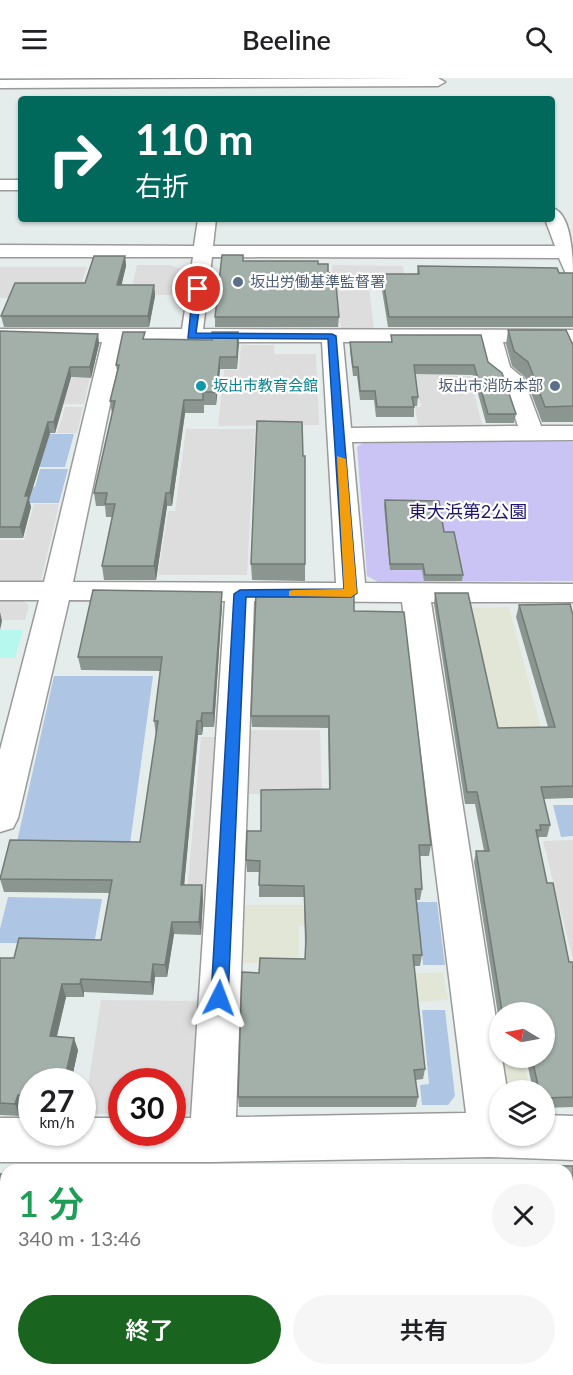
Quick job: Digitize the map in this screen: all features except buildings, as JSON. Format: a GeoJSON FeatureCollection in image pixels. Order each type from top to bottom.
{"type":"FeatureCollection","features":[{"type":"Feature","properties":{"kind":"street"},"geometry":{"type":"LineString","coordinates":[[177,96],[181,81]]}},
{"type":"Feature","properties":{"kind":"street"},"geometry":{"type":"LineString","coordinates":[[0,84],[181,81],[439,84]]}},
{"type":"Feature","properties":{"kind":"street"},"geometry":{"type":"LineString","coordinates":[[359,82],[361,96]]}},
{"type":"Feature","properties":{"kind":"street"},"geometry":{"type":"LineString","coordinates":[[274,96],[276,83]]}},
{"type":"Feature","properties":{"kind":"street"},"geometry":{"type":"LineString","coordinates":[[83,96],[87,84]]}},
{"type":"Feature","properties":{"kind":"street"},"geometry":{"type":"LineString","coordinates":[[0,185],[18,185]]}},
{"type":"Feature","properties":{"kind":"street"},"geometry":{"type":"LineString","coordinates":[[0,251],[202,251],[571,258],[555,220]]}},
{"type":"Feature","properties":{"kind":"street"},"geometry":{"type":"LineString","coordinates":[[192,336],[207,222]]}},
{"type":"Feature","properties":{"kind":"street"},"geometry":{"type":"LineString","coordinates":[[0,335],[573,336]]}},
{"type":"Feature","properties":{"kind":"street"},"geometry":{"type":"LineString","coordinates":[[0,818],[56,592],[114,336]]}},
{"type":"Feature","properties":{"kind":"street"},"geometry":{"type":"LineString","coordinates":[[332,336],[351,593]]}},
{"type":"Feature","properties":{"kind":"street"},"geometry":{"type":"LineString","coordinates":[[490,336],[500,370],[512,378],[532,433]]}},
{"type":"Feature","properties":{"kind":"street"},"geometry":{"type":"LineString","coordinates":[[339,435],[573,433]]}},
{"type":"Feature","properties":{"kind":"street"},"geometry":{"type":"LineString","coordinates":[[0,591],[240,594],[573,592]]}},
{"type":"Feature","properties":{"kind":"street"},"geometry":{"type":"LineString","coordinates":[[415,593],[489,1122]]}},
{"type":"Feature","properties":{"kind":"street"},"geometry":{"type":"LineString","coordinates":[[212,1140],[240,594]]}},
{"type":"Feature","properties":{"kind":"street"},"geometry":{"type":"LineString","coordinates":[[0,1140],[489,1136]]}},
{"type":"Feature","properties":{"kind":"street"},"geometry":{"type":"LineString","coordinates":[[555,1138],[573,1138]]}},
{"type":"Feature","properties":{"kind":"shaded area"},"geometry":{"type":"Polygon","coordinates":[[[137,265],[170,265],[181,269],[176,295],[130,295],[137,265]]]}},
{"type":"Feature","properties":{"kind":"shaded area"},"geometry":{"type":"Polygon","coordinates":[[[332,265],[403,266],[405,282],[332,281],[332,265]]]}},
{"type":"Feature","properties":{"kind":"shaded area"},"geometry":{"type":"Polygon","coordinates":[[[0,267],[87,267],[78,293],[0,298],[0,267]]]}},
{"type":"Feature","properties":{"kind":"shaded area"},"geometry":{"type":"Polygon","coordinates":[[[337,288],[369,288],[374,329],[341,329],[337,288]]]}},
{"type":"Feature","properties":{"kind":"shaded area"},"geometry":{"type":"Polygon","coordinates":[[[435,343],[442,376],[470,376],[482,425],[418,425],[415,407],[421,407],[420,400],[413,399],[407,361],[435,343]]]}},
{"type":"Feature","properties":{"kind":"shaded area"},"geometry":{"type":"Polygon","coordinates":[[[241,345],[274,345],[274,354],[316,354],[319,425],[218,426],[224,370],[239,370],[241,345]]]}},
{"type":"Feature","properties":{"kind":"shaded area"},"geometry":{"type":"Polygon","coordinates":[[[60,378],[90,378],[84,404],[52,404],[60,378]]]}},
{"type":"Feature","properties":{"kind":"shaded area"},"geometry":{"type":"Polygon","coordinates":[[[65,407],[83,407],[77,433],[57,433],[65,407]]]}},
{"type":"Feature","properties":{"kind":"shaded area"},"geometry":{"type":"Polygon","coordinates":[[[186,429],[255,429],[247,575],[158,575],[168,511],[175,511],[186,429]]]}},
{"type":"Feature","properties":{"kind":"shaded area"},"geometry":{"type":"Polygon","coordinates":[[[38,434],[74,434],[65,467],[37,467],[38,434]]]}},
{"type":"Feature","properties":{"kind":"shaded area"},"geometry":{"type":"Polygon","coordinates":[[[40,469],[68,469],[59,503],[16,503],[29,487],[35,487],[40,469]]]}},
{"type":"Feature","properties":{"kind":"shaded area"},"geometry":{"type":"Polygon","coordinates":[[[34,504],[59,504],[41,581],[0,582],[0,540],[24,540],[34,504]]]}},
{"type":"Feature","properties":{"kind":"shaded area"},"geometry":{"type":"Polygon","coordinates":[[[0,601],[24,601],[29,606],[25,620],[0,620],[0,601]]]}},
{"type":"Feature","properties":{"kind":"shaded area"},"geometry":{"type":"Polygon","coordinates":[[[509,607],[543,736],[499,737],[487,682],[442,683],[441,674],[457,674],[470,608],[509,607]]]}},
{"type":"Feature","properties":{"kind":"shaded area"},"geometry":{"type":"Polygon","coordinates":[[[54,676],[153,676],[129,851],[15,851],[54,676]]]}},
{"type":"Feature","properties":{"kind":"shaded area"},"geometry":{"type":"Polygon","coordinates":[[[250,730],[320,730],[322,794],[248,794],[250,730]]]}},
{"type":"Feature","properties":{"kind":"shaded area"},"geometry":{"type":"Polygon","coordinates":[[[201,737],[217,737],[206,893],[187,893],[201,737]]]}},
{"type":"Feature","properties":{"kind":"shaded area"},"geometry":{"type":"Polygon","coordinates":[[[553,805],[573,805],[573,836],[561,837],[553,805]]]}},
{"type":"Feature","properties":{"kind":"shaded area"},"geometry":{"type":"Polygon","coordinates":[[[573,840],[573,960],[543,841],[573,840]]]}},
{"type":"Feature","properties":{"kind":"shaded area"},"geometry":{"type":"Polygon","coordinates":[[[8,897],[102,899],[94,944],[0,943],[0,929],[8,897]]]}},
{"type":"Feature","properties":{"kind":"shaded area"},"geometry":{"type":"Polygon","coordinates":[[[400,902],[437,902],[445,965],[423,965],[419,922],[400,902]]]}},
{"type":"Feature","properties":{"kind":"shaded area"},"geometry":{"type":"Polygon","coordinates":[[[243,905],[334,905],[336,926],[299,926],[299,963],[241,963],[243,905]]]}},
{"type":"Feature","properties":{"kind":"shaded area"},"geometry":{"type":"Polygon","coordinates":[[[443,972],[448,1000],[409,1002],[405,974],[443,972]]]}},
{"type":"Feature","properties":{"kind":"shaded area"},"geometry":{"type":"Polygon","coordinates":[[[101,1000],[198,1001],[190,1114],[186,1114],[186,1068],[108,1068],[108,1114],[96,1114],[96,1068],[91,1068],[101,1000]]]}},
{"type":"Feature","properties":{"kind":"shaded area"},"geometry":{"type":"Polygon","coordinates":[[[422,1010],[445,1010],[455,1096],[448,1105],[422,1105],[420,1085],[429,1084],[422,1010]]]}},
{"type":"Feature","properties":{"kind":"shaded area"},"geometry":{"type":"Polygon","coordinates":[[[499,1068],[526,1068],[528,1080],[501,1080],[499,1068]]]}},
{"type":"Feature","properties":{"kind":"sand"},"geometry":{"type":"Polygon","coordinates":[[[0,630],[23,630],[15,658],[0,658],[0,630]]]}},
{"type":"Feature","properties":{"kind":"green space","name":"東大浜第2公園"},"geometry":{"type":"Polygon","coordinates":[[[364,442],[573,442],[573,581],[378,582],[367,576],[357,447],[364,442]]]}},
{"type":"Feature","properties":{"kind":"slow traffic"},"geometry":{"type":"LineString","coordinates":[[293,593],[351,593],[341,459]]}},
{"type":"Feature","properties":{"kind":"place","name":"坂出労働基準監督署"},"geometry":{"type":"Point","coordinates":[238,282]}},
{"type":"Feature","properties":{"kind":"place","name":"坂出市教育会館"},"geometry":{"type":"Point","coordinates":[201,386]}},
{"type":"Feature","properties":{"kind":"place","name":"坂出市消防本部"},"geometry":{"type":"Point","coordinates":[555,386]}},
{"type":"Feature","properties":{"kind":"route"},"geometry":{"type":"LineString","coordinates":[[198,289],[192,336],[332,336],[351,593],[240,594],[219,998]]}}]}
